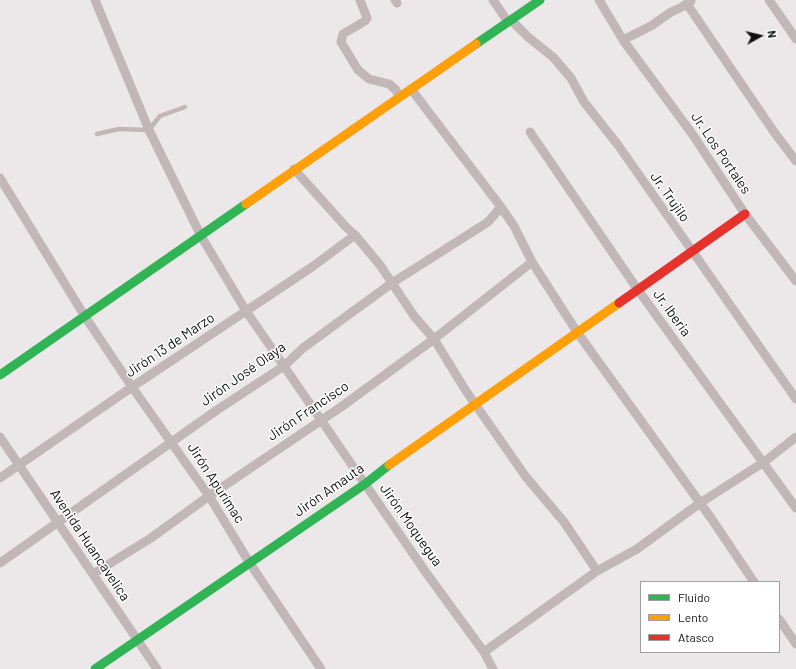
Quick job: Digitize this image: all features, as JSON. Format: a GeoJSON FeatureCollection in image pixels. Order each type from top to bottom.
{"type":"FeatureCollection","features":[{"type":"Feature","properties":{"kind":"main road"},"geometry":{"type":"LineString","coordinates":[[0,375],[84,315],[201,236],[294,169],[540,0]]}},
{"type":"Feature","properties":{"kind":"main road","name":"Jirón Amauta"},"geometry":{"type":"LineString","coordinates":[[95,669],[249,562],[365,484],[475,404],[745,214]]}},
{"type":"Feature","properties":{"kind":"street","name":"Jirón Moquegua"},"geometry":{"type":"LineString","coordinates":[[95,0],[149,130],[201,236],[246,311],[427,574],[484,652],[493,669]]}},
{"type":"Feature","properties":{"kind":"street"},"geometry":{"type":"LineString","coordinates":[[360,0],[366,18],[365,21],[343,34],[341,42],[358,70],[369,79],[389,84],[396,90],[399,97]]}},
{"type":"Feature","properties":{"kind":"street","name":"Jr. Trujilo"},"geometry":{"type":"LineString","coordinates":[[493,0],[510,21],[553,57],[571,78],[584,102],[618,145],[796,399]]}},
{"type":"Feature","properties":{"kind":"street","name":"Jr. Los Portales"},"geometry":{"type":"LineString","coordinates":[[599,0],[623,40],[693,135],[745,214],[796,281]]}},
{"type":"Feature","properties":{"kind":"street"},"geometry":{"type":"LineString","coordinates":[[769,0],[796,39]]}},
{"type":"Feature","properties":{"kind":"street"},"geometry":{"type":"LineString","coordinates":[[623,40],[689,2],[774,132],[796,161]]}},
{"type":"Feature","properties":{"kind":"street"},"geometry":{"type":"LineString","coordinates":[[411,89],[501,207],[514,226],[532,262],[577,332],[700,503],[753,581]]}},
{"type":"Feature","properties":{"kind":"street","name":"Jr. Iberia"},"geometry":{"type":"LineString","coordinates":[[530,132],[638,290],[796,508]]}},
{"type":"Feature","properties":{"kind":"street"},"geometry":{"type":"LineString","coordinates":[[294,169],[346,227],[355,234],[392,283],[414,316],[434,339],[475,404],[526,477],[564,522],[597,571]]}},
{"type":"Feature","properties":{"kind":"street","name":"Jirón Apurímac"},"geometry":{"type":"LineString","coordinates":[[0,178],[84,315],[132,387],[209,496],[249,562],[321,669]]}},
{"type":"Feature","properties":{"kind":"street","name":"Jirón José Olaya"},"geometry":{"type":"LineString","coordinates":[[0,563],[57,524],[112,483],[284,366],[303,348],[392,283],[438,253],[470,235],[488,222],[501,207]]}},
{"type":"Feature","properties":{"kind":"street","name":"Jirón 13 de Marzo"},"geometry":{"type":"LineString","coordinates":[[0,478],[132,387],[312,267],[355,234]]}},
{"type":"Feature","properties":{"kind":"street","name":"Jirón Francisco"},"geometry":{"type":"LineString","coordinates":[[93,574],[150,538],[434,339],[532,262]]}},
{"type":"Feature","properties":{"kind":"street","name":"Avenida Huancavelica"},"geometry":{"type":"LineString","coordinates":[[0,437],[57,524],[93,574],[157,669]]}},
{"type":"Feature","properties":{"kind":"street"},"geometry":{"type":"LineString","coordinates":[[484,652],[597,571],[637,548],[700,503],[764,462],[796,437]]}},
{"type":"Feature","properties":{"kind":"street"},"geometry":{"type":"LineString","coordinates":[[780,620],[796,644]]}},
{"type":"Feature","properties":{"kind":"lane"},"geometry":{"type":"LineString","coordinates":[[97,134],[119,129],[149,130],[160,116],[185,107]]}},
{"type":"Feature","properties":{"kind":"traffic: fast"},"geometry":{"type":"LineString","coordinates":[[476,44],[540,0]]}},
{"type":"Feature","properties":{"kind":"traffic: fast"},"geometry":{"type":"LineString","coordinates":[[0,375],[246,204]]}},
{"type":"Feature","properties":{"kind":"traffic: fast"},"geometry":{"type":"LineString","coordinates":[[95,669],[365,484],[389,465]]}},
{"type":"Feature","properties":{"kind":"traffic: slow"},"geometry":{"type":"LineString","coordinates":[[246,204],[476,44]]}},
{"type":"Feature","properties":{"kind":"traffic: slow"},"geometry":{"type":"LineString","coordinates":[[389,465],[619,303]]}},
{"type":"Feature","properties":{"kind":"traffic: jam"},"geometry":{"type":"LineString","coordinates":[[619,303],[745,214]]}}]}
